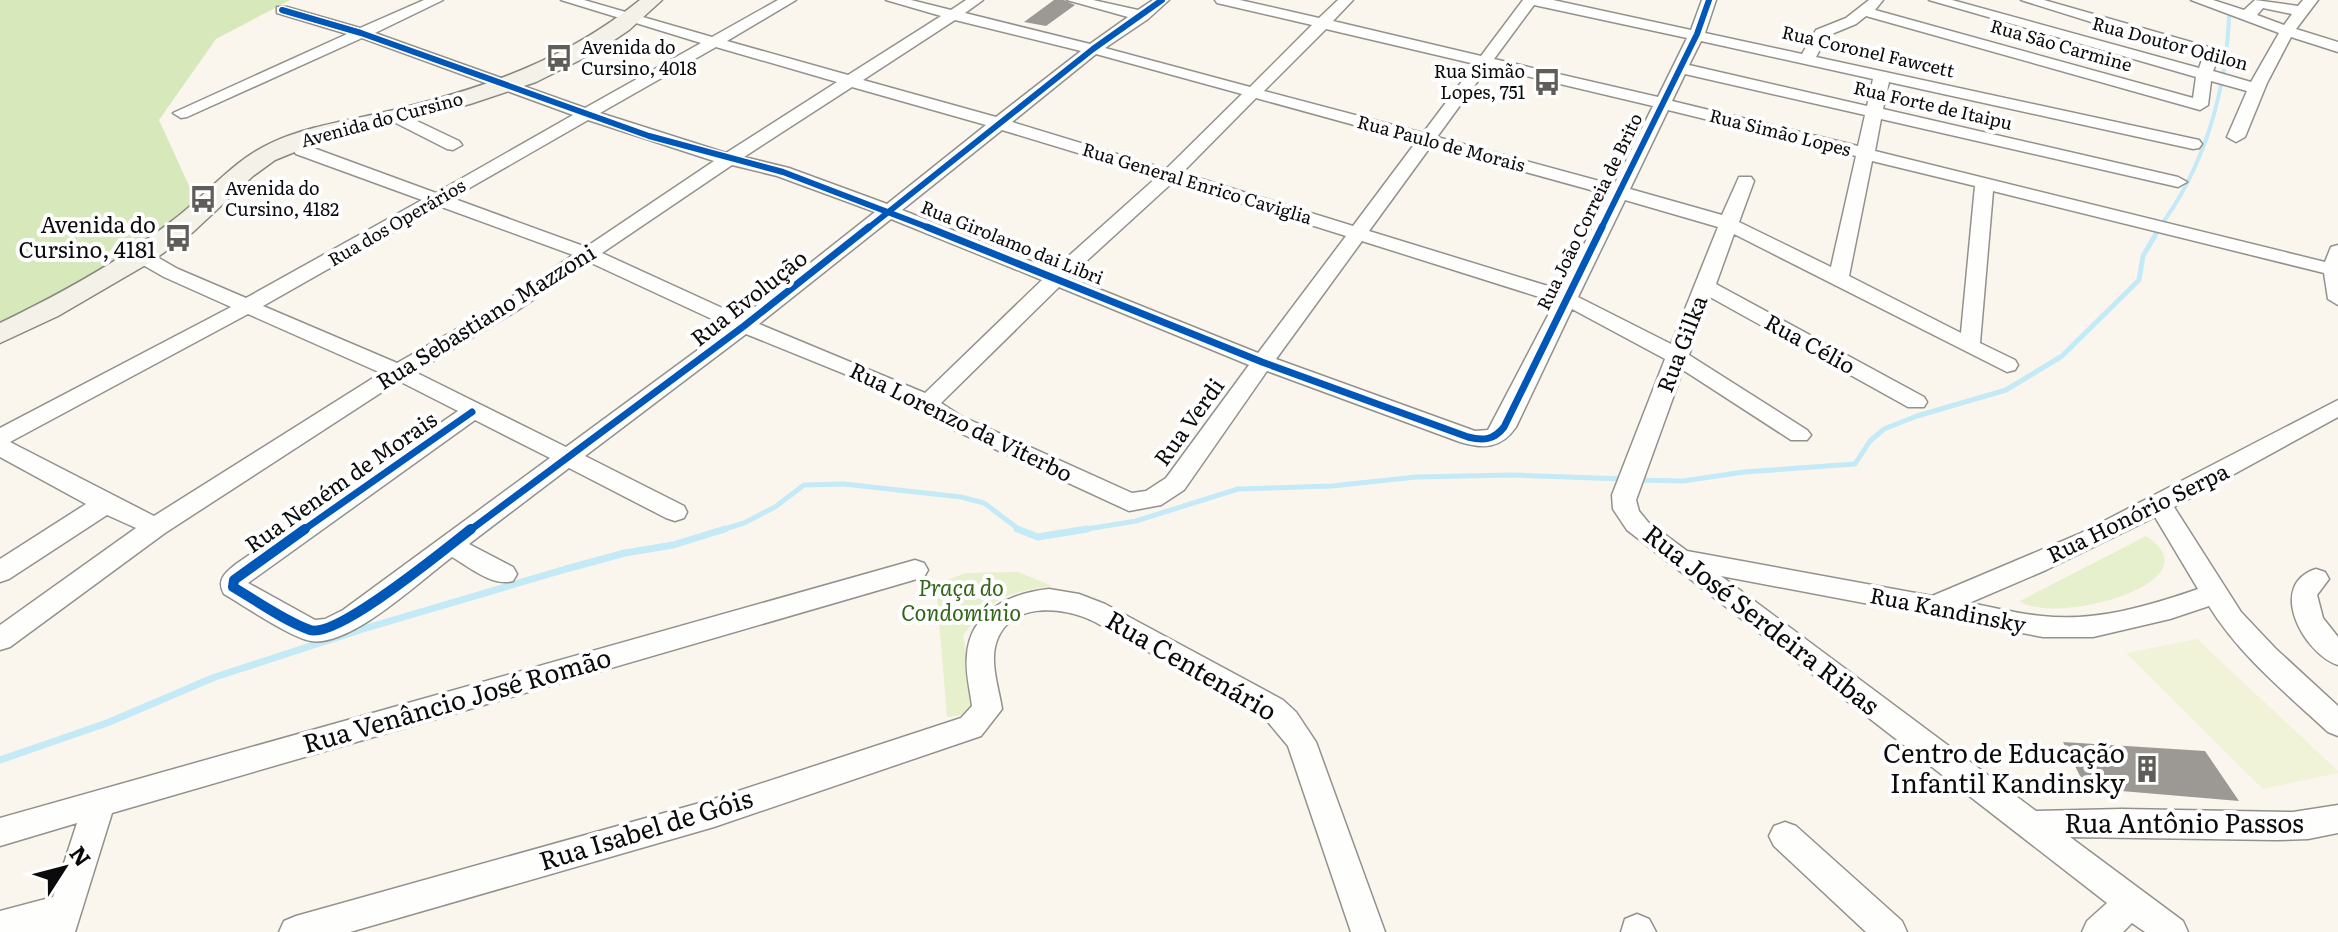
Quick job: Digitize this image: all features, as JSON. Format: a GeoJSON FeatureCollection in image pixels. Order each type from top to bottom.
{"type":"FeatureCollection","features":[{"type":"Feature","properties":{"kind":"main road","name":"Avenida do Cursino"},"geometry":{"type":"LineString","coordinates":[[0,334],[91,289],[143,257],[193,219],[233,181],[268,154],[318,135],[509,87],[566,61],[652,0]]}},
{"type":"Feature","properties":{"kind":"street"},"geometry":{"type":"LineString","coordinates":[[181,113],[436,0]]}},
{"type":"Feature","properties":{"kind":"street","name":"Rua General Enrico Caviglia"},"geometry":{"type":"LineString","coordinates":[[568,0],[1000,124],[1565,298],[1676,358],[1799,435]]}},
{"type":"Feature","properties":{"kind":"street","name":"Rua dos Operários"},"geometry":{"type":"LineString","coordinates":[[0,438],[440,200],[585,113],[789,0]]}},
{"type":"Feature","properties":{"kind":"street","name":"Rua Paulo de Morais"},"geometry":{"type":"LineString","coordinates":[[893,0],[1093,49],[1729,224],[2007,365]]}},
{"type":"Feature","properties":{"kind":"street","name":"Rua Sebastiano Mazzoni"},"geometry":{"type":"LineString","coordinates":[[0,639],[156,527],[398,372],[511,306],[729,159],[976,0]]}},
{"type":"Feature","properties":{"kind":"street"},"geometry":{"type":"LineString","coordinates":[[1074,0],[1143,16]]}},
{"type":"Feature","properties":{"kind":"street","name":"Rua Evolução"},"geometry":{"type":"LineString","coordinates":[[342,629],[449,544],[744,326],[1093,49],[1162,0]]}},
{"type":"Feature","properties":{"kind":"street","name":"Rua Simão Lopes"},"geometry":{"type":"LineString","coordinates":[[1222,0],[1662,103],[2170,230],[2336,264]]}},
{"type":"Feature","properties":{"kind":"street"},"geometry":{"type":"LineString","coordinates":[[927,404],[1056,278],[1170,175],[1346,0]]}},
{"type":"Feature","properties":{"kind":"street","name":"Rua Coronel Fawcett"},"geometry":{"type":"LineString","coordinates":[[1532,0],[2193,144]]}},
{"type":"Feature","properties":{"kind":"street","name":"Rua Verdi"},"geometry":{"type":"LineString","coordinates":[[1129,502],[1152,499],[1184,474],[1356,233],[1532,0]]}},
{"type":"Feature","properties":{"kind":"street","name":"Rua João Correia de Brito"},"geometry":{"type":"LineString","coordinates":[[1496,437],[1620,192],[1697,34],[1709,0]]}},
{"type":"Feature","properties":{"kind":"street"},"geometry":{"type":"LineString","coordinates":[[1807,59],[1821,33],[1851,21],[1879,0]]}},
{"type":"Feature","properties":{"kind":"street","name":"Rua Doutor Odilon"},"geometry":{"type":"LineString","coordinates":[[1936,0],[2255,88]]}},
{"type":"Feature","properties":{"kind":"street"},"geometry":{"type":"LineString","coordinates":[[2028,0],[2055,4],[2198,47],[2210,53],[2208,75]]}},
{"type":"Feature","properties":{"kind":"street"},"geometry":{"type":"LineString","coordinates":[[2204,1],[2248,15],[2287,33],[2338,47]]}},
{"type":"Feature","properties":{"kind":"street"},"geometry":{"type":"LineString","coordinates":[[2248,15],[2260,3],[2306,6]]}},
{"type":"Feature","properties":{"kind":"street"},"geometry":{"type":"LineString","coordinates":[[2030,26],[2055,4]]}},
{"type":"Feature","properties":{"kind":"street"},"geometry":{"type":"LineString","coordinates":[[2236,137],[2255,88],[2306,6]]}},
{"type":"Feature","properties":{"kind":"street","name":"Rua Girolamo dai Libri"},"geometry":{"type":"LineString","coordinates":[[282,10],[361,33],[585,113],[729,159],[774,169],[889,211],[1262,362],[1468,437],[1486,440],[1496,437]]}},
{"type":"Feature","properties":{"kind":"street","name":"Rua São Carmine"},"geometry":{"type":"LineString","coordinates":[[1864,11],[2200,105],[2208,75]]}},
{"type":"Feature","properties":{"kind":"street"},"geometry":{"type":"LineString","coordinates":[[1954,59],[2001,18]]}},
{"type":"Feature","properties":{"kind":"street","name":"Rua Forte de Itaipu"},"geometry":{"type":"LineString","coordinates":[[1680,68],[2178,182]]}},
{"type":"Feature","properties":{"kind":"street"},"geometry":{"type":"LineString","coordinates":[[1838,279],[1882,76]]}},
{"type":"Feature","properties":{"kind":"street"},"geometry":{"type":"LineString","coordinates":[[396,116],[453,145]]}},
{"type":"Feature","properties":{"kind":"street","name":"Rua Lorenzo da Viterbo"},"geometry":{"type":"LineString","coordinates":[[302,150],[587,254],[744,326],[895,386],[953,421],[1129,502]]}},
{"type":"Feature","properties":{"kind":"street","name":"Rua Gilka"},"geometry":{"type":"LineString","coordinates":[[1624,501],[1635,464],[1745,181]]}},
{"type":"Feature","properties":{"kind":"street"},"geometry":{"type":"LineString","coordinates":[[1969,345],[1975,313],[1973,299],[1984,183]]}},
{"type":"Feature","properties":{"kind":"street"},"geometry":{"type":"LineString","coordinates":[[143,257],[171,273],[398,372],[675,512]]}},
{"type":"Feature","properties":{"kind":"street"},"geometry":{"type":"LineString","coordinates":[[2336,264],[2338,299]]}},
{"type":"Feature","properties":{"kind":"street","name":"Rua Célio"},"geometry":{"type":"LineString","coordinates":[[1705,286],[1916,402]]}},
{"type":"Feature","properties":{"kind":"street","name":"Rua Honório Serpa"},"geometry":{"type":"LineString","coordinates":[[1932,607],[1974,591],[2160,505],[2338,407]]}},
{"type":"Feature","properties":{"kind":"street","name":"Rua Neném de Morais"},"geometry":{"type":"LineString","coordinates":[[342,629],[312,631],[233,587],[232,583],[472,412]]}},
{"type":"Feature","properties":{"kind":"street"},"geometry":{"type":"LineString","coordinates":[[0,447],[105,504],[156,527]]}},
{"type":"Feature","properties":{"kind":"street","name":"Rua José Serdeira Ribas"},"geometry":{"type":"LineString","coordinates":[[1624,501],[1639,528],[2171,932]]}},
{"type":"Feature","properties":{"kind":"street"},"geometry":{"type":"LineString","coordinates":[[0,572],[105,504]]}},
{"type":"Feature","properties":{"kind":"street"},"geometry":{"type":"LineString","coordinates":[[2160,505],[2231,619],[2265,656],[2338,724]]}},
{"type":"Feature","properties":{"kind":"street"},"geometry":{"type":"LineString","coordinates":[[449,544],[504,574]]}},
{"type":"Feature","properties":{"kind":"street","name":"Rua Kandinsky"},"geometry":{"type":"LineString","coordinates":[[1680,559],[2043,627],[2093,627],[2170,609],[2215,593]]}},
{"type":"Feature","properties":{"kind":"street","name":"Rua Venâncio José Romão"},"geometry":{"type":"LineString","coordinates":[[0,832],[98,807],[915,570]]}},
{"type":"Feature","properties":{"kind":"street"},"geometry":{"type":"LineString","coordinates":[[2316,579],[2303,593],[2303,601],[2310,622],[2338,654]]}},
{"type":"Feature","properties":{"kind":"street","name":"Rua Centenário"},"geometry":{"type":"LineString","coordinates":[[987,709],[980,665],[981,646],[990,626],[1002,615],[1039,599],[1080,604],[1273,708],[1286,720],[1301,742],[1363,920]]}},
{"type":"Feature","properties":{"kind":"street","name":"Rua Isabel de Góis"},"geometry":{"type":"LineString","coordinates":[[296,932],[354,923],[714,813],[942,739],[971,727],[987,709]]}},
{"type":"Feature","properties":{"kind":"street"},"geometry":{"type":"LineString","coordinates":[[0,927],[62,920],[98,807]]}},
{"type":"Feature","properties":{"kind":"street","name":"Rua Antônio Passos"},"geometry":{"type":"LineString","coordinates":[[2030,825],[2091,821],[2280,826],[2323,824],[2338,819]]}},
{"type":"Feature","properties":{"kind":"street"},"geometry":{"type":"LineString","coordinates":[[1785,836],[1890,932]]}},
{"type":"Feature","properties":{"kind":"street"},"geometry":{"type":"LineString","coordinates":[[2099,932],[2131,902]]}},
{"type":"Feature","properties":{"kind":"green space"},"geometry":{"type":"Polygon","coordinates":[[[0,0],[290,0],[216,39],[159,120],[196,201],[131,255],[0,326],[0,0]]]}},
{"type":"Feature","properties":{"kind":"green space"},"geometry":{"type":"Polygon","coordinates":[[[2146,536],[2163,554],[2162,570],[2147,584],[2122,596],[2093,604],[2037,607],[2020,601],[2146,536]]]}},
{"type":"Feature","properties":{"kind":"green space","name":"Praça do Condomínio"},"geometry":{"type":"Polygon","coordinates":[[[1018,572],[1052,586],[1001,599],[983,612],[963,635],[978,713],[947,717],[936,584],[966,573],[1018,572]]]}},
{"type":"Feature","properties":{"kind":"green space"},"geometry":{"type":"Polygon","coordinates":[[[2197,639],[2338,773],[2263,789],[2126,653],[2197,639]]]}},
{"type":"Feature","properties":{"kind":"building"},"geometry":{"type":"Polygon","coordinates":[[[1054,0],[1075,5],[1046,26],[1024,22],[1054,0]]]}},
{"type":"Feature","properties":{"kind":"building","name":"Centro de Educação Infantil Kandinsky"},"geometry":{"type":"Polygon","coordinates":[[[2063,742],[2205,751],[2239,801],[2086,788],[2063,742]]]}},
{"type":"Feature","properties":{"kind":"waterway"},"geometry":{"type":"LineString","coordinates":[[2158,229],[2188,181],[2210,129],[2223,73],[2229,17]]}},
{"type":"Feature","properties":{"kind":"waterway"},"geometry":{"type":"LineString","coordinates":[[1635,480],[1683,481],[1744,472],[1855,464],[1870,441],[1884,429],[2006,390],[2062,356],[2139,280],[2143,256],[2160,227]]}},
{"type":"Feature","properties":{"kind":"waterway"},"geometry":{"type":"LineString","coordinates":[[1075,531],[1136,521],[1238,489],[1332,486],[1416,477],[1512,475],[1624,479]]}},
{"type":"Feature","properties":{"kind":"waterway"},"geometry":{"type":"LineString","coordinates":[[718,531],[744,523],[775,507],[804,485],[844,484],[961,497],[984,503],[1020,530]]}},
{"type":"Feature","properties":{"kind":"waterway"},"geometry":{"type":"LineString","coordinates":[[0,760],[107,723],[215,677],[363,629],[566,569],[625,553],[673,545],[725,529]]}},
{"type":"Feature","properties":{"kind":"waterway"},"geometry":{"type":"LineString","coordinates":[[1020,530],[1038,537],[1087,529]]}},
{"type":"Feature","properties":{"kind":"cycle path"},"geometry":{"type":"LineString","coordinates":[[472,412],[245,571],[234,580],[233,587],[312,631],[330,629],[353,617],[744,326],[1093,49],[1162,0]]}},
{"type":"Feature","properties":{"kind":"cycle path"},"geometry":{"type":"LineString","coordinates":[[282,10],[361,33],[649,136],[783,172],[889,211],[1262,362],[1468,437],[1484,440],[1493,438],[1504,427],[1697,34],[1709,0]]}},
{"type":"Feature","properties":{"kind":"place","name":"Avenida do Cursino, 4018"},"geometry":{"type":"Point","coordinates":[559,58]}},
{"type":"Feature","properties":{"kind":"place","name":"Rua Simão Lopes, 751"},"geometry":{"type":"Point","coordinates":[1547,82]}},
{"type":"Feature","properties":{"kind":"place","name":"Avenida do Cursino, 4182"},"geometry":{"type":"Point","coordinates":[203,199]}},
{"type":"Feature","properties":{"kind":"place","name":"Avenida do Cursino, 4181"},"geometry":{"type":"Point","coordinates":[178,238]}},
{"type":"Feature","properties":{"kind":"place","name":"Centro de Educação Infantil Kandinsky"},"geometry":{"type":"Point","coordinates":[2147,769]}}]}
